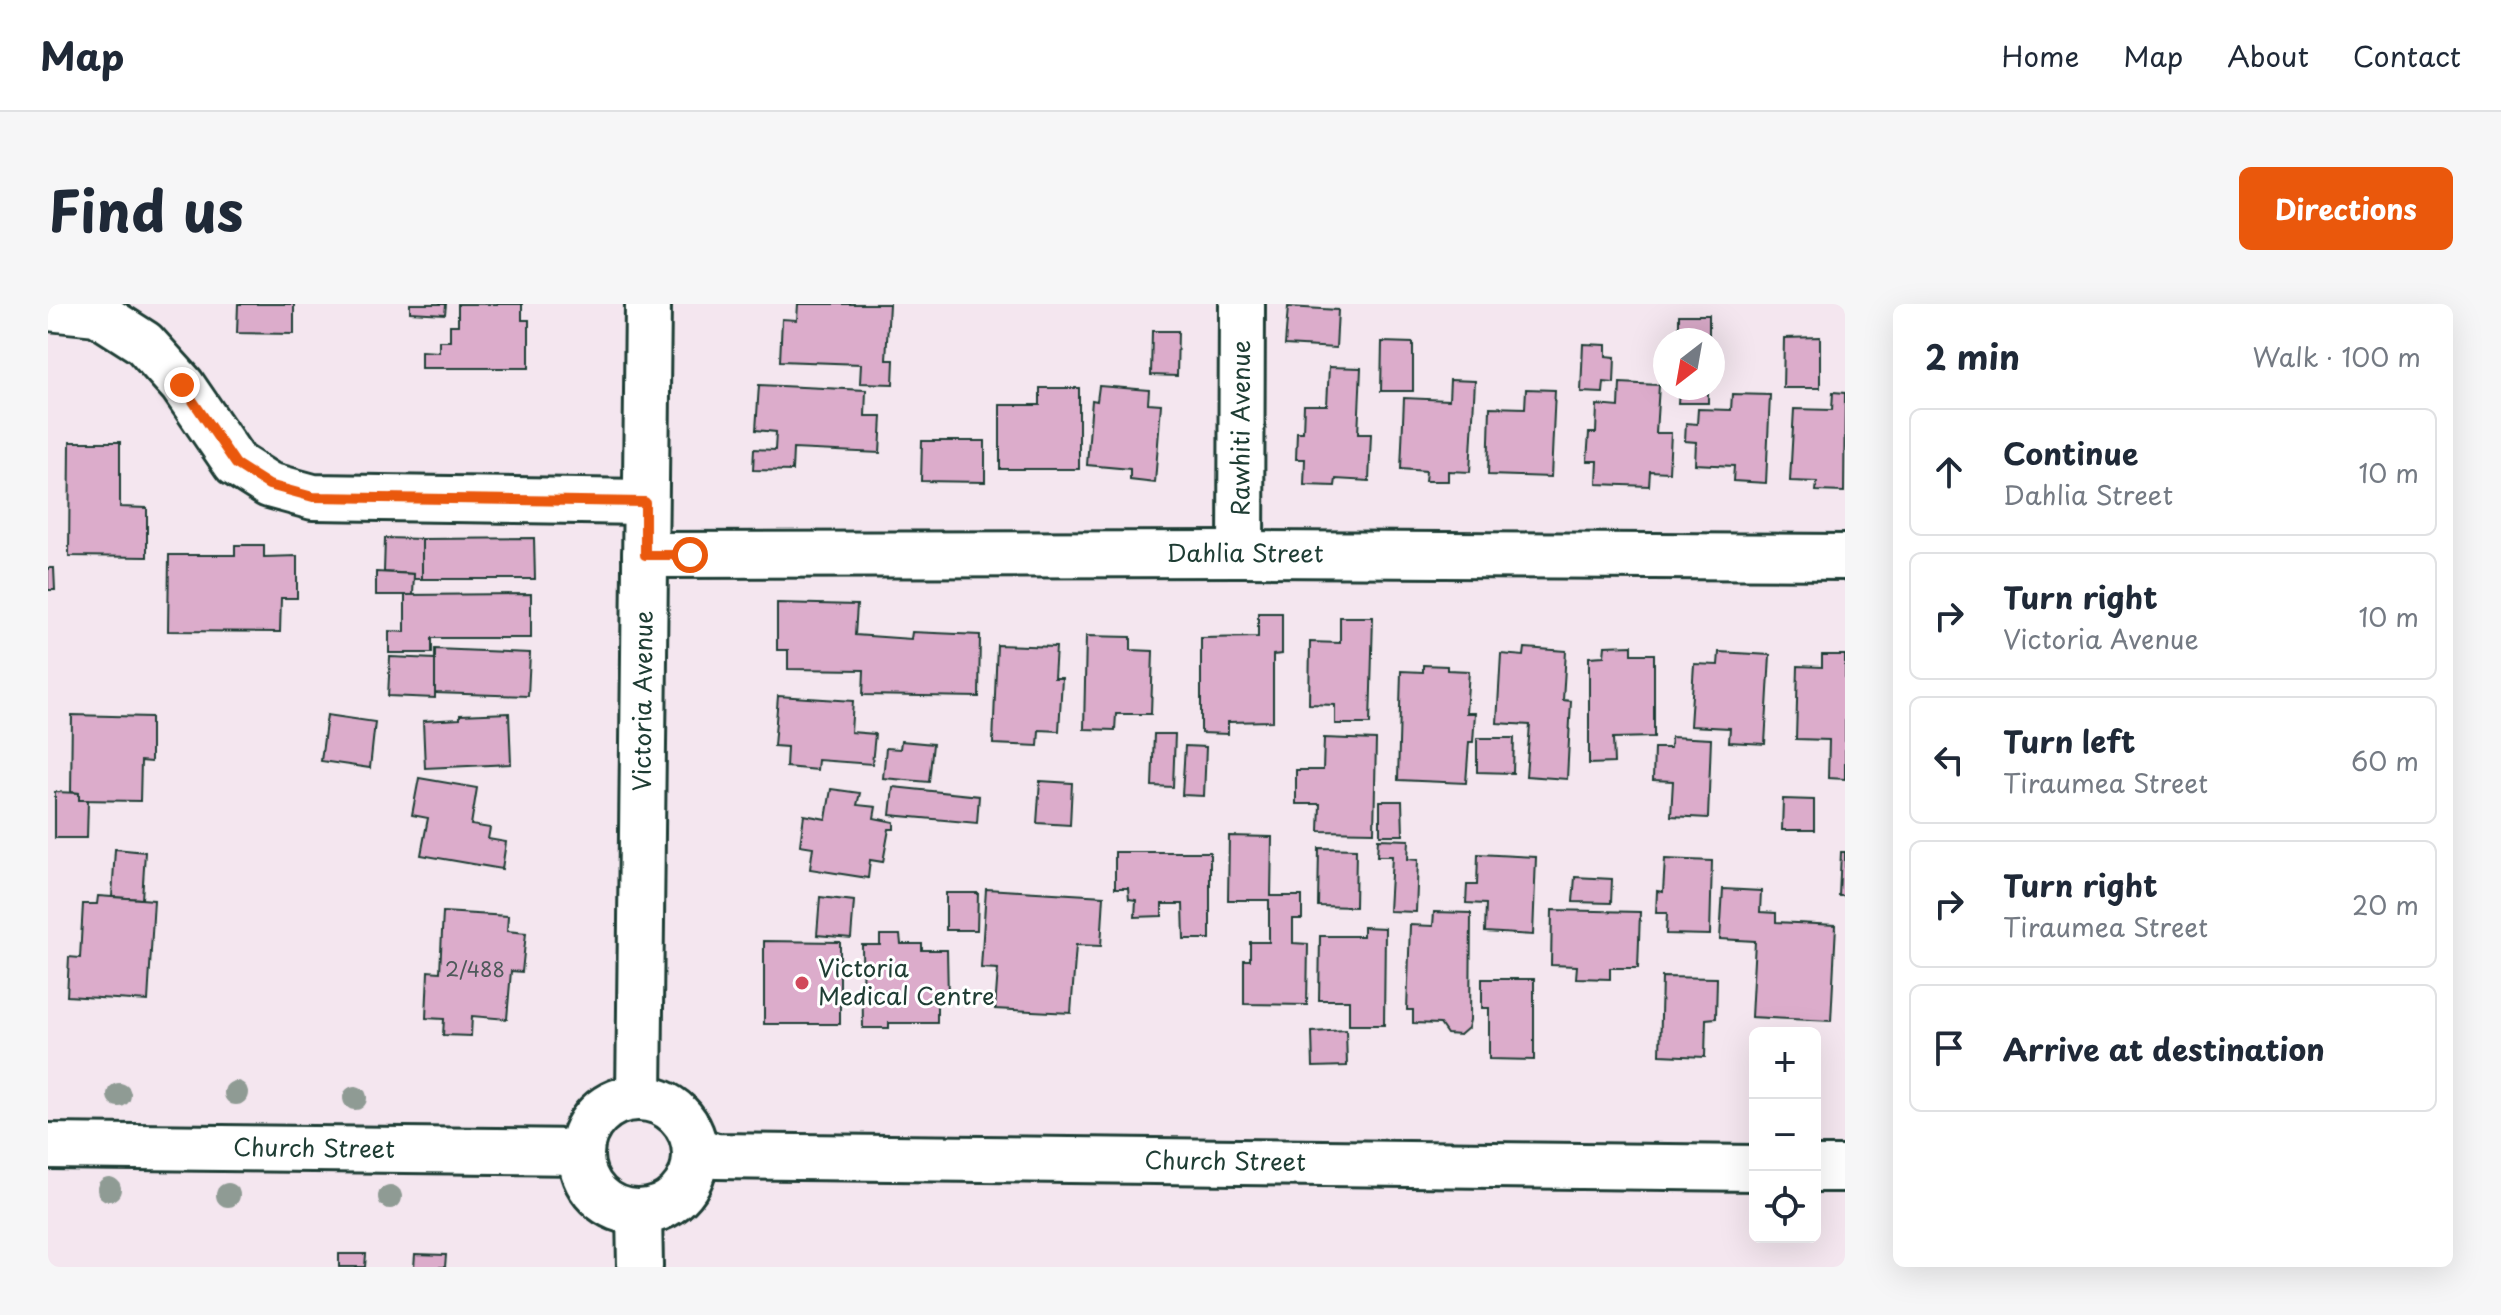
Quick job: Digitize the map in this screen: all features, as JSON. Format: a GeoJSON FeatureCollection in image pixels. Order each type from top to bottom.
{"type":"FeatureCollection","features":[{"type":"Feature","properties":{"kind":"street","name":"Victoria Avenue"},"geometry":{"type":"LineString","coordinates":[[639,1097],[648,304]]}},
{"type":"Feature","properties":{"kind":"street","name":"Rawhiti Avenue"},"geometry":{"type":"LineString","coordinates":[[1241,554],[1242,304]]}},
{"type":"Feature","properties":{"kind":"street"},"geometry":{"type":"LineString","coordinates":[[48,308],[97,313],[144,343],[182,385],[236,464],[269,485],[313,497],[645,502]]}},
{"type":"Feature","properties":{"kind":"street","name":"Dahlia Street"},"geometry":{"type":"LineString","coordinates":[[645,555],[1845,557]]}},
{"type":"Feature","properties":{"kind":"street"},"geometry":{"type":"LineString","coordinates":[[639,1097],[656,1100],[683,1119],[692,1133],[696,1150],[694,1169],[687,1186],[674,1200],[658,1209],[639,1213],[604,1201],[591,1188],[583,1171],[581,1152],[584,1135],[592,1119],[614,1103],[639,1097]]}},
{"type":"Feature","properties":{"kind":"street","name":"Church Street"},"geometry":{"type":"LineString","coordinates":[[48,1146],[581,1152]]}},
{"type":"Feature","properties":{"kind":"street","name":"Church Street"},"geometry":{"type":"LineString","coordinates":[[696,1150],[716,1156],[1749,1168]]}},
{"type":"Feature","properties":{"kind":"street"},"geometry":{"type":"LineString","coordinates":[[1821,1169],[1845,1169]]}},
{"type":"Feature","properties":{"kind":"street"},"geometry":{"type":"LineString","coordinates":[[639,1213],[640,1267]]}},
{"type":"Feature","properties":{"kind":"building"},"geometry":{"type":"Polygon","coordinates":[[[238,304],[294,304],[294,334],[237,333],[238,304]]]}},
{"type":"Feature","properties":{"kind":"building"},"geometry":{"type":"Polygon","coordinates":[[[410,304],[446,304],[445,314],[410,312],[410,304]]]}},
{"type":"Feature","properties":{"kind":"building"},"geometry":{"type":"Polygon","coordinates":[[[458,304],[522,304],[522,320],[529,320],[529,368],[421,368],[421,351],[439,352],[439,341],[450,341],[450,325],[458,325],[458,304]]]}},
{"type":"Feature","properties":{"kind":"building"},"geometry":{"type":"Polygon","coordinates":[[[798,304],[889,304],[886,360],[894,360],[893,384],[860,383],[861,364],[780,361],[782,319],[797,320],[798,304]]]}},
{"type":"Feature","properties":{"kind":"building"},"geometry":{"type":"Polygon","coordinates":[[[1288,307],[1338,310],[1336,348],[1285,345],[1288,307]]]}},
{"type":"Feature","properties":{"kind":"building"},"geometry":{"type":"Polygon","coordinates":[[[1679,315],[1709,315],[1709,328],[1679,328],[1679,315]]]}},
{"type":"Feature","properties":{"kind":"building"},"geometry":{"type":"Polygon","coordinates":[[[1152,331],[1178,331],[1177,376],[1151,375],[1152,331]]]}},
{"type":"Feature","properties":{"kind":"building"},"geometry":{"type":"Polygon","coordinates":[[[1820,337],[1820,388],[1783,388],[1784,338],[1820,337]]]}},
{"type":"Feature","properties":{"kind":"building"},"geometry":{"type":"Polygon","coordinates":[[[1382,342],[1413,343],[1413,391],[1381,391],[1382,342]]]}},
{"type":"Feature","properties":{"kind":"building"},"geometry":{"type":"Polygon","coordinates":[[[1583,344],[1606,345],[1606,356],[1615,357],[1614,383],[1604,382],[1603,393],[1581,392],[1583,344]]]}},
{"type":"Feature","properties":{"kind":"building"},"geometry":{"type":"Polygon","coordinates":[[[1329,367],[1361,368],[1358,434],[1371,434],[1369,481],[1336,479],[1335,486],[1304,485],[1305,459],[1296,459],[1297,432],[1303,432],[1304,405],[1327,405],[1329,367]]]}},
{"type":"Feature","properties":{"kind":"building"},"geometry":{"type":"Polygon","coordinates":[[[1450,380],[1475,381],[1470,472],[1448,471],[1448,481],[1425,481],[1426,471],[1401,469],[1404,398],[1449,400],[1450,380]]]}},
{"type":"Feature","properties":{"kind":"building"},"geometry":{"type":"Polygon","coordinates":[[[1620,383],[1653,385],[1653,400],[1658,400],[1656,433],[1671,433],[1669,472],[1650,471],[1649,486],[1597,484],[1598,461],[1587,461],[1589,433],[1596,433],[1597,405],[1619,407],[1620,383]]]}},
{"type":"Feature","properties":{"kind":"building"},"geometry":{"type":"Polygon","coordinates":[[[759,385],[866,390],[865,416],[882,416],[880,453],[793,449],[792,471],[753,470],[754,449],[775,450],[776,432],[756,430],[759,385]]]}},
{"type":"Feature","properties":{"kind":"building"},"geometry":{"type":"Polygon","coordinates":[[[1099,386],[1149,390],[1148,403],[1161,404],[1155,483],[1130,480],[1130,469],[1087,465],[1092,400],[1097,401],[1099,386]]]}},
{"type":"Feature","properties":{"kind":"building"},"geometry":{"type":"Polygon","coordinates":[[[1040,388],[1079,388],[1079,469],[1000,469],[1000,405],[1040,405],[1040,388]]]}},
{"type":"Feature","properties":{"kind":"building"},"geometry":{"type":"Polygon","coordinates":[[[1526,389],[1555,390],[1551,477],[1488,475],[1490,407],[1525,408],[1526,389]]]}},
{"type":"Feature","properties":{"kind":"building"},"geometry":{"type":"Polygon","coordinates":[[[1833,392],[1845,393],[1844,492],[1816,491],[1817,482],[1790,481],[1794,409],[1832,410],[1833,392]]]}},
{"type":"Feature","properties":{"kind":"building"},"geometry":{"type":"Polygon","coordinates":[[[1732,394],[1770,395],[1766,483],[1733,481],[1734,466],[1695,464],[1696,442],[1685,441],[1686,423],[1697,424],[1698,409],[1731,410],[1732,394]]]}},
{"type":"Feature","properties":{"kind":"building"},"geometry":{"type":"Polygon","coordinates":[[[1678,400],[1708,400],[1708,403],[1678,403],[1678,400]]]}},
{"type":"Feature","properties":{"kind":"building"},"geometry":{"type":"Polygon","coordinates":[[[922,441],[985,441],[985,482],[921,481],[922,441]]]}},
{"type":"Feature","properties":{"kind":"building"},"geometry":{"type":"Polygon","coordinates":[[[70,442],[120,442],[120,507],[147,508],[147,557],[69,556],[70,442]]]}},
{"type":"Feature","properties":{"kind":"building"},"geometry":{"type":"Polygon","coordinates":[[[385,538],[422,539],[422,579],[413,579],[414,574],[384,572],[385,538]]]}},
{"type":"Feature","properties":{"kind":"building"},"geometry":{"type":"Polygon","coordinates":[[[534,538],[535,579],[422,579],[422,539],[534,538]]]}},
{"type":"Feature","properties":{"kind":"building"},"geometry":{"type":"Polygon","coordinates":[[[235,545],[264,545],[264,557],[297,556],[297,598],[281,598],[280,632],[168,631],[169,555],[235,555],[235,545]]]}},
{"type":"Feature","properties":{"kind":"building"},"geometry":{"type":"Polygon","coordinates":[[[48,568],[54,568],[55,590],[48,590],[48,568]]]}},
{"type":"Feature","properties":{"kind":"building"},"geometry":{"type":"Polygon","coordinates":[[[376,572],[414,574],[413,595],[376,595],[376,572]]]}},
{"type":"Feature","properties":{"kind":"building"},"geometry":{"type":"Polygon","coordinates":[[[531,594],[531,638],[432,638],[432,653],[389,653],[389,631],[405,632],[405,595],[531,594]]]}},
{"type":"Feature","properties":{"kind":"building"},"geometry":{"type":"Polygon","coordinates":[[[777,603],[857,605],[855,635],[911,639],[912,632],[980,635],[979,697],[863,695],[864,670],[788,669],[788,650],[777,650],[777,603]]]}},
{"type":"Feature","properties":{"kind":"building"},"geometry":{"type":"Polygon","coordinates":[[[1258,613],[1282,613],[1282,654],[1273,655],[1273,721],[1228,722],[1228,734],[1201,733],[1201,638],[1258,637],[1258,613]]]}},
{"type":"Feature","properties":{"kind":"building"},"geometry":{"type":"Polygon","coordinates":[[[1340,617],[1373,617],[1370,724],[1335,724],[1335,705],[1309,704],[1310,642],[1340,643],[1340,617]]]}},
{"type":"Feature","properties":{"kind":"building"},"geometry":{"type":"Polygon","coordinates":[[[1086,636],[1131,637],[1131,650],[1153,651],[1151,714],[1116,714],[1115,730],[1084,729],[1086,636]]]}},
{"type":"Feature","properties":{"kind":"building"},"geometry":{"type":"Polygon","coordinates":[[[997,645],[1056,647],[1054,678],[1062,678],[1059,731],[1039,730],[1038,746],[993,744],[997,645]]]}},
{"type":"Feature","properties":{"kind":"building"},"geometry":{"type":"Polygon","coordinates":[[[1632,645],[1632,654],[1654,654],[1654,737],[1613,738],[1614,763],[1589,764],[1589,657],[1604,656],[1605,646],[1632,645]]]}},
{"type":"Feature","properties":{"kind":"building"},"geometry":{"type":"Polygon","coordinates":[[[1525,648],[1566,651],[1563,700],[1571,701],[1567,779],[1526,776],[1530,725],[1497,723],[1501,654],[1524,656],[1525,648]]]}},
{"type":"Feature","properties":{"kind":"building"},"geometry":{"type":"Polygon","coordinates":[[[435,649],[530,653],[528,696],[435,693],[435,649]]]}},
{"type":"Feature","properties":{"kind":"building"},"geometry":{"type":"Polygon","coordinates":[[[1719,652],[1770,655],[1765,744],[1729,742],[1730,728],[1690,726],[1694,664],[1718,665],[1719,652]]]}},
{"type":"Feature","properties":{"kind":"building"},"geometry":{"type":"Polygon","coordinates":[[[1822,655],[1845,655],[1845,779],[1828,778],[1829,740],[1796,739],[1798,666],[1822,667],[1822,655]]]}},
{"type":"Feature","properties":{"kind":"building"},"geometry":{"type":"Polygon","coordinates":[[[390,657],[435,659],[435,698],[388,696],[390,657]]]}},
{"type":"Feature","properties":{"kind":"building"},"geometry":{"type":"Polygon","coordinates":[[[1423,665],[1469,671],[1466,713],[1475,713],[1466,783],[1398,780],[1401,671],[1423,672],[1423,665]]]}},
{"type":"Feature","properties":{"kind":"building"},"geometry":{"type":"Polygon","coordinates":[[[778,696],[853,701],[851,732],[875,734],[872,764],[818,760],[817,770],[786,767],[787,747],[774,746],[778,696]]]}},
{"type":"Feature","properties":{"kind":"building"},"geometry":{"type":"Polygon","coordinates":[[[509,713],[511,764],[425,768],[423,721],[460,719],[460,715],[509,713]]]}},
{"type":"Feature","properties":{"kind":"building"},"geometry":{"type":"Polygon","coordinates":[[[72,715],[151,717],[151,762],[141,761],[140,801],[79,800],[79,793],[71,792],[72,715]]]}},
{"type":"Feature","properties":{"kind":"building"},"geometry":{"type":"Polygon","coordinates":[[[327,715],[375,722],[370,768],[321,761],[327,715]]]}},
{"type":"Feature","properties":{"kind":"building"},"geometry":{"type":"Polygon","coordinates":[[[1154,734],[1175,734],[1173,787],[1152,786],[1154,734]]]}},
{"type":"Feature","properties":{"kind":"building"},"geometry":{"type":"Polygon","coordinates":[[[1671,737],[1711,739],[1708,818],[1671,816],[1673,781],[1653,780],[1654,748],[1670,748],[1671,737]]]}},
{"type":"Feature","properties":{"kind":"building"},"geometry":{"type":"Polygon","coordinates":[[[1324,738],[1376,740],[1374,832],[1319,831],[1320,804],[1296,804],[1296,770],[1323,770],[1324,738]]]}},
{"type":"Feature","properties":{"kind":"building"},"geometry":{"type":"Polygon","coordinates":[[[1477,738],[1514,738],[1513,773],[1477,772],[1477,738]]]}},
{"type":"Feature","properties":{"kind":"building"},"geometry":{"type":"Polygon","coordinates":[[[901,741],[933,744],[929,782],[883,778],[886,748],[900,749],[901,741]]]}},
{"type":"Feature","properties":{"kind":"building"},"geometry":{"type":"Polygon","coordinates":[[[1185,746],[1206,747],[1204,796],[1182,795],[1185,746]]]}},
{"type":"Feature","properties":{"kind":"building"},"geometry":{"type":"Polygon","coordinates":[[[419,778],[477,788],[471,825],[490,828],[488,839],[506,842],[502,869],[421,855],[428,818],[412,815],[419,778]]]}},
{"type":"Feature","properties":{"kind":"building"},"geometry":{"type":"Polygon","coordinates":[[[1040,781],[1072,783],[1070,825],[1037,823],[1040,781]]]}},
{"type":"Feature","properties":{"kind":"building"},"geometry":{"type":"Polygon","coordinates":[[[893,787],[979,796],[977,823],[890,815],[893,787]]]}},
{"type":"Feature","properties":{"kind":"building"},"geometry":{"type":"Polygon","coordinates":[[[831,789],[860,793],[857,805],[876,807],[874,818],[894,822],[894,829],[889,829],[883,862],[870,860],[868,878],[810,869],[813,847],[800,845],[804,815],[826,819],[831,789]]]}},
{"type":"Feature","properties":{"kind":"building"},"geometry":{"type":"Polygon","coordinates":[[[55,792],[79,793],[79,800],[88,800],[87,838],[55,838],[55,792]]]}},
{"type":"Feature","properties":{"kind":"building"},"geometry":{"type":"Polygon","coordinates":[[[1783,799],[1814,800],[1814,830],[1782,830],[1783,799]]]}},
{"type":"Feature","properties":{"kind":"building"},"geometry":{"type":"Polygon","coordinates":[[[1380,801],[1402,801],[1403,835],[1380,835],[1380,801]]]}},
{"type":"Feature","properties":{"kind":"building"},"geometry":{"type":"Polygon","coordinates":[[[1229,836],[1272,837],[1271,896],[1302,896],[1302,919],[1293,919],[1293,943],[1308,944],[1307,1005],[1244,1004],[1244,960],[1250,960],[1250,942],[1269,942],[1269,900],[1228,900],[1229,836]]]}},
{"type":"Feature","properties":{"kind":"building"},"geometry":{"type":"Polygon","coordinates":[[[1378,839],[1409,840],[1408,859],[1418,860],[1416,912],[1389,911],[1392,856],[1377,856],[1378,839]]]}},
{"type":"Feature","properties":{"kind":"building"},"geometry":{"type":"Polygon","coordinates":[[[1319,848],[1356,849],[1355,907],[1318,906],[1319,848]]]}},
{"type":"Feature","properties":{"kind":"building"},"geometry":{"type":"Polygon","coordinates":[[[115,849],[145,852],[142,899],[112,897],[115,849]]]}},
{"type":"Feature","properties":{"kind":"building"},"geometry":{"type":"Polygon","coordinates":[[[1115,852],[1210,852],[1210,939],[1184,939],[1183,904],[1162,904],[1162,916],[1135,917],[1136,900],[1129,899],[1128,888],[1115,888],[1115,852]]]}},
{"type":"Feature","properties":{"kind":"building"},"geometry":{"type":"Polygon","coordinates":[[[1841,852],[1845,852],[1845,896],[1839,896],[1841,852]]]}},
{"type":"Feature","properties":{"kind":"building"},"geometry":{"type":"Polygon","coordinates":[[[1478,854],[1536,857],[1533,935],[1485,932],[1486,904],[1466,903],[1467,885],[1477,885],[1478,854]]]}},
{"type":"Feature","properties":{"kind":"building"},"geometry":{"type":"Polygon","coordinates":[[[1665,859],[1712,861],[1710,935],[1666,934],[1667,913],[1656,913],[1657,891],[1663,892],[1665,859]]]}},
{"type":"Feature","properties":{"kind":"building"},"geometry":{"type":"Polygon","coordinates":[[[1575,877],[1612,879],[1611,903],[1573,902],[1575,877]]]}},
{"type":"Feature","properties":{"kind":"building"},"geometry":{"type":"Polygon","coordinates":[[[986,889],[1104,896],[1101,946],[1076,945],[1071,1013],[995,1009],[998,969],[981,968],[986,889]]]}},
{"type":"Feature","properties":{"kind":"building"},"geometry":{"type":"Polygon","coordinates":[[[1723,889],[1761,891],[1760,912],[1776,913],[1776,922],[1836,925],[1831,1021],[1751,1017],[1755,941],[1720,939],[1723,889]]]}},
{"type":"Feature","properties":{"kind":"building"},"geometry":{"type":"Polygon","coordinates":[[[946,893],[978,893],[977,930],[946,930],[946,893]]]}},
{"type":"Feature","properties":{"kind":"building"},"geometry":{"type":"Polygon","coordinates":[[[98,896],[154,900],[148,1001],[67,996],[69,957],[80,958],[83,904],[97,904],[98,896]]]}},
{"type":"Feature","properties":{"kind":"building"},"geometry":{"type":"Polygon","coordinates":[[[820,897],[854,901],[851,938],[817,935],[820,897]]]}},
{"type":"Feature","properties":{"kind":"building"},"geometry":{"type":"Polygon","coordinates":[[[1552,910],[1640,912],[1638,968],[1610,968],[1610,979],[1576,978],[1577,966],[1551,965],[1552,910]]]}},
{"type":"Feature","properties":{"kind":"building"},"geometry":{"type":"Polygon","coordinates":[[[443,912],[508,916],[507,931],[526,933],[522,972],[511,971],[507,1019],[472,1016],[471,1036],[443,1035],[444,1019],[426,1018],[428,971],[440,972],[443,912]]]}},
{"type":"Feature","properties":{"kind":"building"},"geometry":{"type":"Polygon","coordinates":[[[1434,912],[1471,913],[1470,1020],[1468,1028],[1460,1035],[1447,1034],[1440,1024],[1413,1023],[1413,1010],[1407,1010],[1410,925],[1433,926],[1434,912]]]}},
{"type":"Feature","properties":{"kind":"building"},"geometry":{"type":"Polygon","coordinates":[[[1363,927],[1385,928],[1384,1025],[1349,1025],[1349,1000],[1319,1000],[1320,936],[1363,936],[1363,927]]]}},
{"type":"Feature","properties":{"kind":"building"},"geometry":{"type":"Polygon","coordinates":[[[880,935],[900,935],[901,944],[922,944],[922,950],[947,950],[948,997],[937,995],[937,1023],[889,1023],[889,1028],[863,1028],[862,945],[880,945],[880,935]]]}},
{"type":"Feature","properties":{"kind":"building","name":"Victoria Medical Centre"},"geometry":{"type":"Polygon","coordinates":[[[764,941],[840,942],[840,1024],[764,1024],[764,941]]]}},
{"type":"Feature","properties":{"kind":"building"},"geometry":{"type":"Polygon","coordinates":[[[1662,977],[1717,978],[1716,1018],[1706,1019],[1705,1057],[1660,1055],[1662,977]]]}},
{"type":"Feature","properties":{"kind":"building"},"geometry":{"type":"Polygon","coordinates":[[[1482,979],[1534,979],[1534,1060],[1489,1059],[1489,1008],[1482,1008],[1482,979]]]}},
{"type":"Feature","properties":{"kind":"building"},"geometry":{"type":"Polygon","coordinates":[[[1346,1030],[1347,1066],[1313,1067],[1312,1032],[1346,1030]]]}},
{"type":"Feature","properties":{"kind":"building"},"geometry":{"type":"Polygon","coordinates":[[[339,1254],[366,1254],[365,1267],[339,1267],[339,1254]]]}},
{"type":"Feature","properties":{"kind":"building"},"geometry":{"type":"Polygon","coordinates":[[[415,1254],[446,1255],[445,1267],[414,1267],[415,1254]]]}},
{"type":"Feature","properties":{"kind":"place","name":"Victoria Medical Centre"},"geometry":{"type":"Point","coordinates":[802,983]}},
{"type":"Feature","properties":{"kind":"route"},"geometry":{"type":"LineString","coordinates":[[182,385],[236,464],[269,485],[313,497],[645,502],[645,555],[690,555]]}}]}
